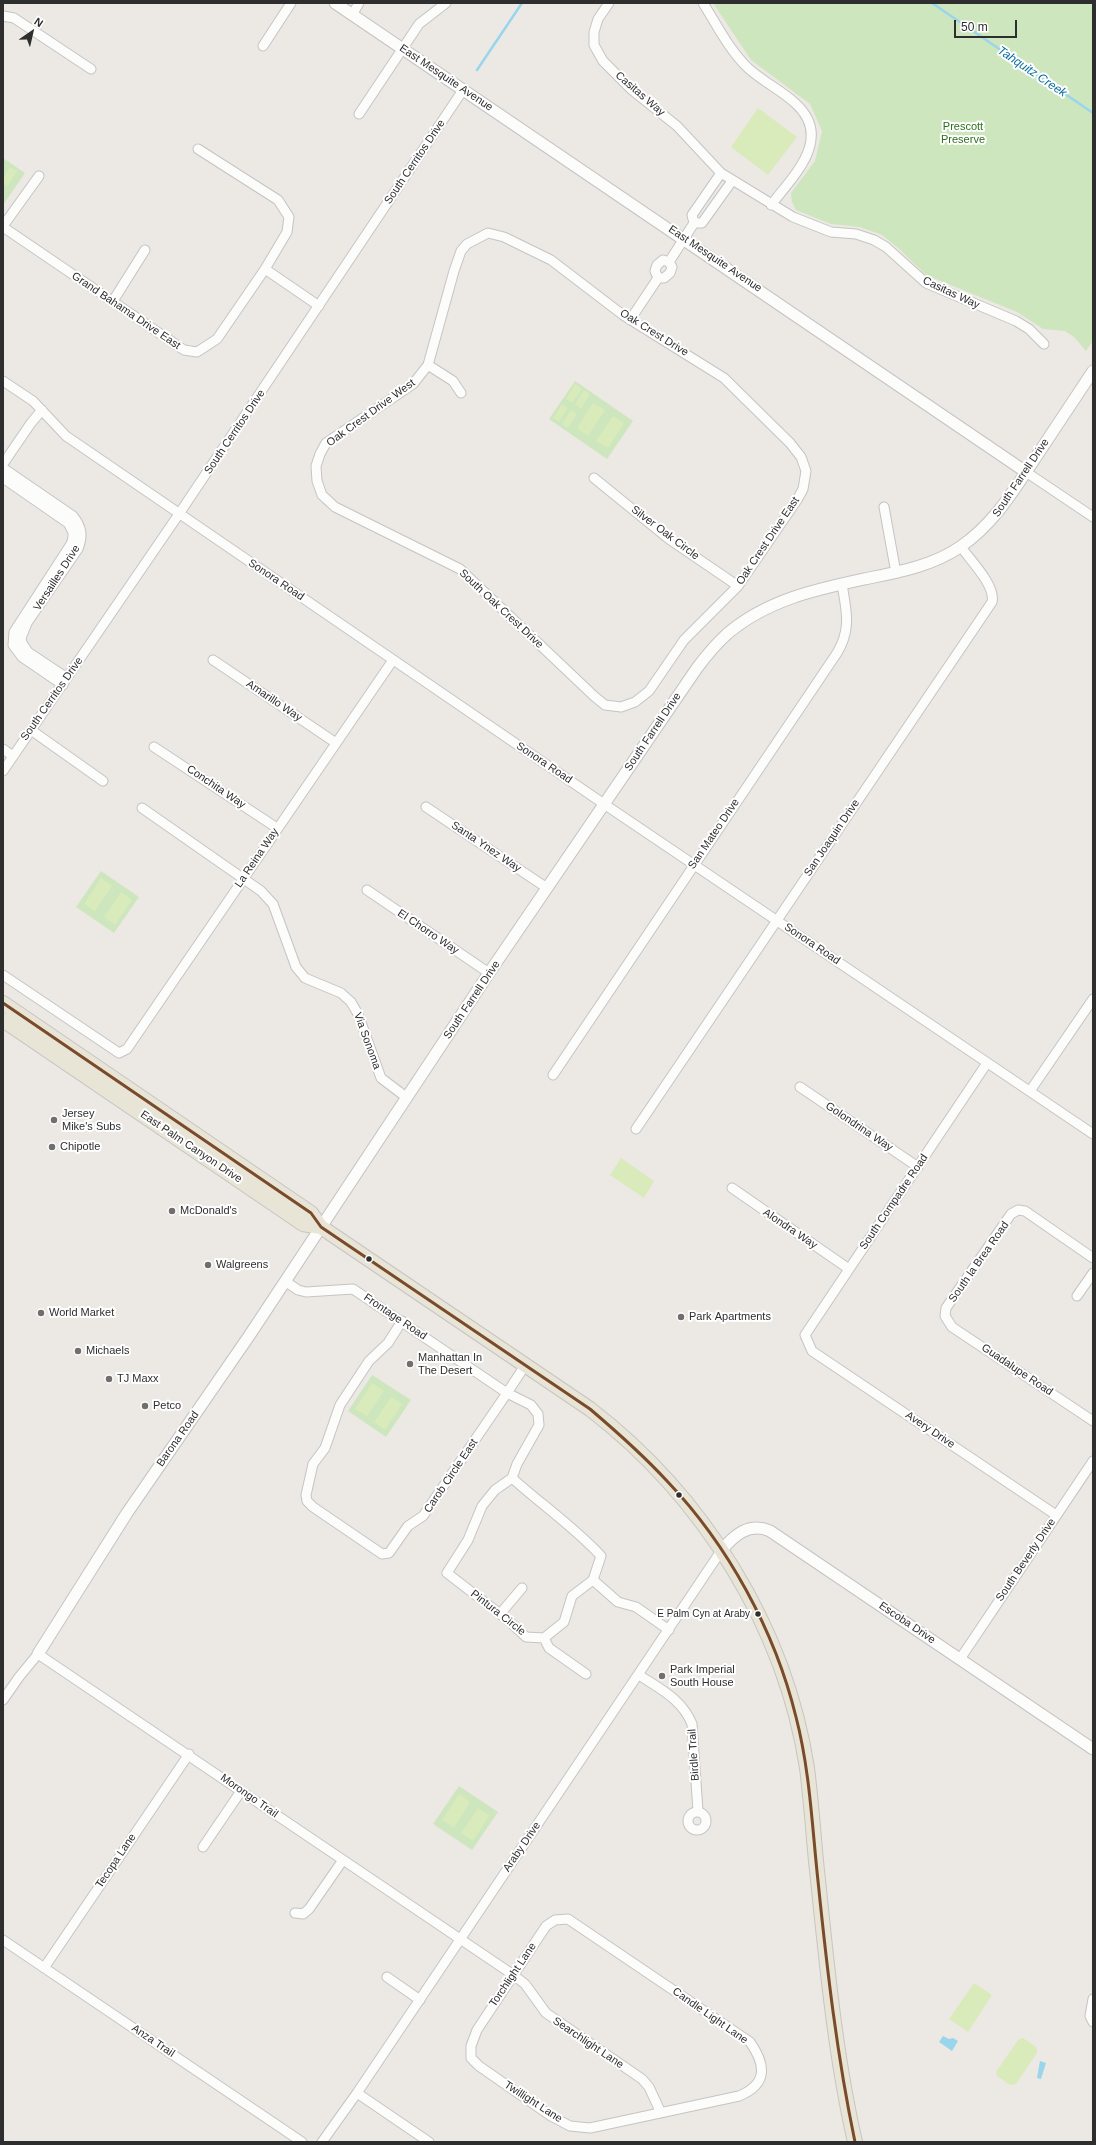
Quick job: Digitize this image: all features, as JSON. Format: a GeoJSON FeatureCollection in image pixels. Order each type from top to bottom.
{"type":"FeatureCollection","features":[{"type":"Feature","properties":{"kind":"main road","name":"East Palm Canyon Drive"},"geometry":{"type":"LineString","coordinates":[[3,1003],[311,1212],[321,1227]]}},
{"type":"Feature","properties":{"kind":"main road","name":"East Palm Canyon Drive"},"geometry":{"type":"LineString","coordinates":[[3,1020],[301,1222],[321,1227],[590,1408],[627,1439],[684,1499],[721,1551],[761,1622],[779,1661],[795,1713],[807,1768],[827,1968],[840,2065],[855,2142]]}},
{"type":"Feature","properties":{"kind":"street"},"geometry":{"type":"LineString","coordinates":[[262,46],[291,3]]}},
{"type":"Feature","properties":{"kind":"street","name":"East Mesquite Avenue"},"geometry":{"type":"LineString","coordinates":[[335,3],[685,238],[1093,517]]}},
{"type":"Feature","properties":{"kind":"street"},"geometry":{"type":"LineString","coordinates":[[352,15],[359,3]]}},
{"type":"Feature","properties":{"kind":"street"},"geometry":{"type":"LineString","coordinates":[[359,114],[419,24],[446,3]]}},
{"type":"Feature","properties":{"kind":"street","name":"Casitas Way"},"geometry":{"type":"LineString","coordinates":[[609,3],[598,19],[594,32],[594,45],[603,61],[632,90],[677,126],[721,173],[771,205],[793,217],[831,232],[856,234],[874,240],[886,247],[926,283],[1016,321],[1029,329],[1044,344]]}},
{"type":"Feature","properties":{"kind":"street"},"geometry":{"type":"LineString","coordinates":[[703,3],[739,59],[750,70],[795,102],[804,112],[810,124],[812,139],[808,154],[771,205]]}},
{"type":"Feature","properties":{"kind":"street"},"geometry":{"type":"LineString","coordinates":[[3,16],[14,18],[91,68]]}},
{"type":"Feature","properties":{"kind":"street","name":"South Cerritos Drive"},"geometry":{"type":"LineString","coordinates":[[3,771],[179,514],[463,90]]}},
{"type":"Feature","properties":{"kind":"street","name":"Grand Bahama Drive East"},"geometry":{"type":"LineString","coordinates":[[3,226],[184,350],[197,352],[217,339],[265,269],[287,232],[289,217],[286,209],[278,200],[198,149]]}},
{"type":"Feature","properties":{"kind":"street"},"geometry":{"type":"LineString","coordinates":[[630,320],[658,278],[664,278],[670,273],[672,267],[669,262],[694,223],[692,215],[721,173]]}},
{"type":"Feature","properties":{"kind":"street"},"geometry":{"type":"LineString","coordinates":[[3,226],[39,176]]}},
{"type":"Feature","properties":{"kind":"street"},"geometry":{"type":"LineString","coordinates":[[694,223],[702,223],[732,181]]}},
{"type":"Feature","properties":{"kind":"street","name":"Oak Crest Drive"},"geometry":{"type":"LineString","coordinates":[[476,238],[488,233],[504,237],[551,260],[630,320],[724,378],[790,443],[801,457],[806,471]]}},
{"type":"Feature","properties":{"kind":"street","name":"Oak Crest Drive West"},"geometry":{"type":"LineString","coordinates":[[317,481],[316,466],[326,444],[413,384],[428,365],[454,271],[462,251],[467,244],[476,238]]}},
{"type":"Feature","properties":{"kind":"street"},"geometry":{"type":"LineString","coordinates":[[113,301],[145,250]]}},
{"type":"Feature","properties":{"kind":"street"},"geometry":{"type":"LineString","coordinates":[[265,269],[319,306]]}},
{"type":"Feature","properties":{"kind":"street"},"geometry":{"type":"LineString","coordinates":[[428,365],[453,381],[461,393]]}},
{"type":"Feature","properties":{"kind":"street","name":"South Farrell Drive"},"geometry":{"type":"LineString","coordinates":[[321,1227],[546,888],[697,668],[726,635],[744,621],[769,606],[799,594],[896,573],[941,558],[961,547],[990,522],[1026,472],[1093,371]]}},
{"type":"Feature","properties":{"kind":"street","name":"Sonora Road"},"geometry":{"type":"LineString","coordinates":[[3,381],[33,401],[66,436],[604,804],[1093,1134]]}},
{"type":"Feature","properties":{"kind":"street"},"geometry":{"type":"LineString","coordinates":[[4,462],[31,423],[42,410]]}},
{"type":"Feature","properties":{"kind":"street","name":"Versailles Drive"},"geometry":{"type":"LineString","coordinates":[[4,462],[73,516],[79,523],[82,539],[78,549],[27,623],[21,638],[22,643],[28,652],[65,681]]}},
{"type":"Feature","properties":{"kind":"street","name":"Oak Crest Drive East"},"geometry":{"type":"LineString","coordinates":[[621,707],[635,702],[649,691],[684,640],[738,586],[797,500],[803,489],[806,471]]}},
{"type":"Feature","properties":{"kind":"street","name":"Versailles Drive"},"geometry":{"type":"LineString","coordinates":[[3,478],[68,523],[73,531],[74,537],[71,544],[14,632],[13,645],[22,657],[65,681]]}},
{"type":"Feature","properties":{"kind":"street","name":"Silver Oak Circle"},"geometry":{"type":"LineString","coordinates":[[594,478],[669,539],[738,586]]}},
{"type":"Feature","properties":{"kind":"street","name":"South Oak Crest Drive"},"geometry":{"type":"LineString","coordinates":[[317,481],[322,495],[335,506],[460,569],[595,697],[605,705],[621,707]]}},
{"type":"Feature","properties":{"kind":"street"},"geometry":{"type":"LineString","coordinates":[[884,507],[896,573]]}},
{"type":"Feature","properties":{"kind":"street","name":"San Joaquin Drive"},"geometry":{"type":"LineString","coordinates":[[636,1129],[992,602],[994,595],[991,587],[961,547]]}},
{"type":"Feature","properties":{"kind":"street","name":"San Mateo Drive"},"geometry":{"type":"LineString","coordinates":[[553,1075],[844,641],[848,625],[842,584]]}},
{"type":"Feature","properties":{"kind":"street","name":"Amarillo Way"},"geometry":{"type":"LineString","coordinates":[[213,660],[336,743]]}},
{"type":"Feature","properties":{"kind":"street","name":"La Reina Way"},"geometry":{"type":"LineString","coordinates":[[3,975],[119,1053],[127,1050],[393,660]]}},
{"type":"Feature","properties":{"kind":"street"},"geometry":{"type":"LineString","coordinates":[[31,730],[103,781]]}},
{"type":"Feature","properties":{"kind":"street","name":"Conchita Way"},"geometry":{"type":"LineString","coordinates":[[154,747],[277,828]]}},
{"type":"Feature","properties":{"kind":"street"},"geometry":{"type":"LineString","coordinates":[[3,749],[13,756]]}},
{"type":"Feature","properties":{"kind":"street","name":"Santa Ynez Way"},"geometry":{"type":"LineString","coordinates":[[426,807],[546,888]]}},
{"type":"Feature","properties":{"kind":"street","name":"Via Sonoma"},"geometry":{"type":"LineString","coordinates":[[142,808],[244,878],[261,891],[273,904],[296,967],[305,978],[341,993],[351,1002],[358,1014],[381,1078],[406,1097]]}},
{"type":"Feature","properties":{"kind":"street","name":"El Chorro Way"},"geometry":{"type":"LineString","coordinates":[[367,890],[489,974]]}},
{"type":"Feature","properties":{"kind":"street"},"geometry":{"type":"LineString","coordinates":[[1030,1091],[1093,999]]}},
{"type":"Feature","properties":{"kind":"street","name":"South Compadre Road"},"geometry":{"type":"LineString","coordinates":[[806,1342],[805,1335],[810,1326],[987,1063]]}},
{"type":"Feature","properties":{"kind":"street","name":"Golondrina Way"},"geometry":{"type":"LineString","coordinates":[[800,1087],[918,1167]]}},
{"type":"Feature","properties":{"kind":"street","name":"Alondra Way"},"geometry":{"type":"LineString","coordinates":[[732,1188],[849,1269]]}},
{"type":"Feature","properties":{"kind":"street","name":"South la Brea Road"},"geometry":{"type":"LineString","coordinates":[[945,1316],[946,1308],[1011,1214],[1018,1210],[1025,1211],[1093,1258]]}},
{"type":"Feature","properties":{"kind":"street","name":"Barona Road"},"geometry":{"type":"LineString","coordinates":[[38,1654],[127,1513],[321,1227]]}},
{"type":"Feature","properties":{"kind":"street"},"geometry":{"type":"LineString","coordinates":[[1077,1296],[1093,1273]]}},
{"type":"Feature","properties":{"kind":"street","name":"Frontage Road"},"geometry":{"type":"LineString","coordinates":[[285,1281],[298,1290],[306,1292],[354,1289],[507,1393]]}},
{"type":"Feature","properties":{"kind":"street","name":"Guadalupe Road"},"geometry":{"type":"LineString","coordinates":[[945,1316],[952,1327],[1093,1421]]}},
{"type":"Feature","properties":{"kind":"street","name":"Carob Circle East"},"geometry":{"type":"LineString","coordinates":[[402,1321],[388,1343],[369,1361],[340,1405],[325,1448],[313,1464],[306,1494],[307,1501],[312,1507],[382,1554],[389,1553],[408,1526],[423,1516],[507,1393]]}},
{"type":"Feature","properties":{"kind":"street","name":"Avery Drive"},"geometry":{"type":"LineString","coordinates":[[806,1342],[812,1351],[1056,1515]]}},
{"type":"Feature","properties":{"kind":"street"},"geometry":{"type":"LineString","coordinates":[[526,1364],[507,1393],[531,1405],[538,1414],[539,1425],[517,1464],[512,1478],[542,1505],[579,1533],[601,1556],[593,1580],[572,1596],[564,1622],[544,1638],[549,1648],[586,1674]]}},
{"type":"Feature","properties":{"kind":"street","name":"South Beverly Drive"},"geometry":{"type":"LineString","coordinates":[[960,1659],[1093,1461]]}},
{"type":"Feature","properties":{"kind":"street","name":"Pintura Circle"},"geometry":{"type":"LineString","coordinates":[[512,1478],[495,1490],[482,1506],[468,1540],[447,1573],[500,1614],[526,1637],[544,1638]]}},
{"type":"Feature","properties":{"kind":"street","name":"Escoba Drive"},"geometry":{"type":"LineString","coordinates":[[721,1551],[736,1535],[750,1528],[758,1527],[770,1531],[1093,1749]]}},
{"type":"Feature","properties":{"kind":"street","name":"Araby Drive"},"geometry":{"type":"LineString","coordinates":[[322,2142],[420,2000],[721,1551]]}},
{"type":"Feature","properties":{"kind":"street"},"geometry":{"type":"LineString","coordinates":[[593,1580],[618,1602],[636,1607],[669,1630]]}},
{"type":"Feature","properties":{"kind":"street"},"geometry":{"type":"LineString","coordinates":[[500,1614],[522,1588]]}},
{"type":"Feature","properties":{"kind":"street"},"geometry":{"type":"LineString","coordinates":[[3,1700],[19,1676],[38,1654]]}},
{"type":"Feature","properties":{"kind":"street","name":"Morongo Trail"},"geometry":{"type":"LineString","coordinates":[[38,1654],[189,1754],[460,1940]]}},
{"type":"Feature","properties":{"kind":"street","name":"Birdle Trail"},"geometry":{"type":"LineString","coordinates":[[639,1675],[672,1696],[688,1714],[692,1724],[698,1811]]}},
{"type":"Feature","properties":{"kind":"street","name":"Tecopa Lane"},"geometry":{"type":"LineString","coordinates":[[44,1968],[189,1754]]}},
{"type":"Feature","properties":{"kind":"street"},"geometry":{"type":"LineString","coordinates":[[203,1847],[241,1791]]}},
{"type":"Feature","properties":{"kind":"street"},"geometry":{"type":"LineString","coordinates":[[295,1913],[303,1914],[309,1909],[343,1860]]}},
{"type":"Feature","properties":{"kind":"street","name":"Torchlight Lane"},"geometry":{"type":"LineString","coordinates":[[471,2046],[477,2030],[512,1974],[546,1926],[555,1920],[568,1919]]}},
{"type":"Feature","properties":{"kind":"street","name":"Candle Light Lane"},"geometry":{"type":"LineString","coordinates":[[568,1919],[750,2042],[756,2051],[763,2073],[758,2084],[750,2092],[739,2096],[661,2113]]}},
{"type":"Feature","properties":{"kind":"street","name":"Anza Trail"},"geometry":{"type":"LineString","coordinates":[[3,1940],[302,2142]]}},
{"type":"Feature","properties":{"kind":"street","name":"Searchlight Lane"},"geometry":{"type":"LineString","coordinates":[[460,1940],[525,1984],[546,2013],[642,2079],[649,2087],[661,2113]]}},
{"type":"Feature","properties":{"kind":"street"},"geometry":{"type":"LineString","coordinates":[[387,1977],[420,2000]]}},
{"type":"Feature","properties":{"kind":"street"},"geometry":{"type":"LineString","coordinates":[[1093,1999],[1090,2016],[1093,2022]]}},
{"type":"Feature","properties":{"kind":"street","name":"Twillight Lane"},"geometry":{"type":"LineString","coordinates":[[471,2046],[471,2058],[479,2066],[551,2116],[570,2126],[590,2128],[661,2113]]}},
{"type":"Feature","properties":{"kind":"street"},"geometry":{"type":"LineString","coordinates":[[357,2093],[429,2142]]}},
{"type":"Feature","properties":{"kind":"green space","name":"Prescott Preserve"},"geometry":{"type":"Polygon","coordinates":[[[713,3],[1093,3],[1093,341],[1086,351],[1074,337],[1065,331],[1043,329],[1017,312],[926,275],[897,247],[882,235],[860,227],[831,224],[796,210],[792,202],[791,193],[815,161],[822,131],[810,104],[751,60],[713,3]]]}},
{"type":"Feature","properties":{"kind":"green space"},"geometry":{"type":"Polygon","coordinates":[[[758,108],[797,137],[768,175],[731,147],[758,108]]]}},
{"type":"Feature","properties":{"kind":"green space"},"geometry":{"type":"Polygon","coordinates":[[[3,158],[25,173],[3,205],[3,158]]]}},
{"type":"Feature","properties":{"kind":"green space"},"geometry":{"type":"Polygon","coordinates":[[[10,167],[17,171],[8,186],[3,183],[3,178],[10,167]]]}},
{"type":"Feature","properties":{"kind":"green space"},"geometry":{"type":"Polygon","coordinates":[[[575,381],[633,421],[607,459],[549,419],[575,381]]]}},
{"type":"Feature","properties":{"kind":"green space"},"geometry":{"type":"Polygon","coordinates":[[[575,384],[582,389],[572,403],[566,399],[575,384]]]}},
{"type":"Feature","properties":{"kind":"green space"},"geometry":{"type":"Polygon","coordinates":[[[584,390],[590,394],[581,409],[575,404],[584,390]]]}},
{"type":"Feature","properties":{"kind":"green space"},"geometry":{"type":"Polygon","coordinates":[[[593,403],[605,410],[588,436],[577,428],[593,403]]]}},
{"type":"Feature","properties":{"kind":"green space"},"geometry":{"type":"Polygon","coordinates":[[[562,404],[568,408],[559,422],[553,418],[562,404]]]}},
{"type":"Feature","properties":{"kind":"green space"},"geometry":{"type":"Polygon","coordinates":[[[571,410],[577,414],[568,428],[562,424],[571,410]]]}},
{"type":"Feature","properties":{"kind":"green space"},"geometry":{"type":"Polygon","coordinates":[[[613,416],[624,423],[608,448],[596,441],[613,416]]]}},
{"type":"Feature","properties":{"kind":"green space"},"geometry":{"type":"Polygon","coordinates":[[[101,871],[139,897],[114,933],[76,907],[101,871]]]}},
{"type":"Feature","properties":{"kind":"green space"},"geometry":{"type":"Polygon","coordinates":[[[101,878],[112,886],[95,911],[84,904],[101,878]]]}},
{"type":"Feature","properties":{"kind":"green space"},"geometry":{"type":"Polygon","coordinates":[[[121,892],[132,900],[115,925],[104,917],[121,892]]]}},
{"type":"Feature","properties":{"kind":"green space"},"geometry":{"type":"Polygon","coordinates":[[[621,1158],[654,1181],[644,1198],[610,1175],[621,1158]]]}},
{"type":"Feature","properties":{"kind":"green space"},"geometry":{"type":"Polygon","coordinates":[[[372,1375],[411,1400],[386,1437],[348,1411],[372,1375]]]}},
{"type":"Feature","properties":{"kind":"green space"},"geometry":{"type":"Polygon","coordinates":[[[372,1383],[384,1391],[367,1416],[355,1409],[372,1383]]]}},
{"type":"Feature","properties":{"kind":"green space"},"geometry":{"type":"Polygon","coordinates":[[[391,1397],[402,1404],[385,1430],[374,1422],[391,1397]]]}},
{"type":"Feature","properties":{"kind":"green space"},"geometry":{"type":"Polygon","coordinates":[[[459,1786],[498,1812],[472,1850],[433,1824],[459,1786]]]}},
{"type":"Feature","properties":{"kind":"green space"},"geometry":{"type":"Polygon","coordinates":[[[459,1794],[470,1802],[454,1828],[442,1820],[459,1794]]]}},
{"type":"Feature","properties":{"kind":"green space"},"geometry":{"type":"Polygon","coordinates":[[[478,1808],[490,1815],[473,1841],[461,1833],[478,1808]]]}},
{"type":"Feature","properties":{"kind":"green space"},"geometry":{"type":"Polygon","coordinates":[[[974,1983],[992,1995],[968,2032],[949,2019],[974,1983]]]}},
{"type":"Feature","properties":{"kind":"green space"},"geometry":{"type":"Polygon","coordinates":[[[1023,2038],[1036,2047],[1037,2053],[1016,2084],[1010,2085],[997,2076],[996,2072],[1018,2040],[1023,2038]]]}},
{"type":"Feature","properties":{"kind":"water"},"geometry":{"type":"Polygon","coordinates":[[[943,2036],[949,2039],[953,2038],[958,2041],[952,2051],[939,2042],[943,2036]]]}},
{"type":"Feature","properties":{"kind":"water"},"geometry":{"type":"Polygon","coordinates":[[[1040,2061],[1046,2063],[1041,2079],[1037,2078],[1040,2061]]]}},
{"type":"Feature","properties":{"kind":"waterway"},"geometry":{"type":"LineString","coordinates":[[477,70],[522,3]]}},
{"type":"Feature","properties":{"kind":"waterway","name":"Tahquitz Creek"},"geometry":{"type":"LineString","coordinates":[[932,3],[1093,113]]}},
{"type":"Feature","properties":{"kind":"transit line"},"geometry":{"type":"LineString","coordinates":[[3,1003],[311,1213],[321,1227],[590,1409],[658,1471],[689,1506],[710,1533],[729,1561],[762,1621],[776,1653],[787,1685],[801,1737],[808,1778],[821,1914],[833,2012],[855,2142]]}},
{"type":"Feature","properties":{"kind":"place","name":"Jersey Mike's Subs"},"geometry":{"type":"Point","coordinates":[54,1120]}},
{"type":"Feature","properties":{"kind":"place","name":"Chipotle"},"geometry":{"type":"Point","coordinates":[52,1147]}},
{"type":"Feature","properties":{"kind":"place","name":"McDonald's"},"geometry":{"type":"Point","coordinates":[172,1211]}},
{"type":"Feature","properties":{"kind":"place","name":"Walgreens"},"geometry":{"type":"Point","coordinates":[208,1265]}},
{"type":"Feature","properties":{"kind":"place","name":"World Market"},"geometry":{"type":"Point","coordinates":[41,1313]}},
{"type":"Feature","properties":{"kind":"place","name":"Park Apartments"},"geometry":{"type":"Point","coordinates":[681,1317]}},
{"type":"Feature","properties":{"kind":"place","name":"Michaels"},"geometry":{"type":"Point","coordinates":[78,1351]}},
{"type":"Feature","properties":{"kind":"place","name":"Manhattan In The Desert"},"geometry":{"type":"Point","coordinates":[410,1364]}},
{"type":"Feature","properties":{"kind":"place","name":"TJ Maxx"},"geometry":{"type":"Point","coordinates":[109,1379]}},
{"type":"Feature","properties":{"kind":"place","name":"Petco"},"geometry":{"type":"Point","coordinates":[145,1406]}},
{"type":"Feature","properties":{"kind":"place","name":"E Palm Cyn at Araby"},"geometry":{"type":"Point","coordinates":[758,1614]}},
{"type":"Feature","properties":{"kind":"place","name":"Park Imperial South House"},"geometry":{"type":"Point","coordinates":[662,1676]}}]}
